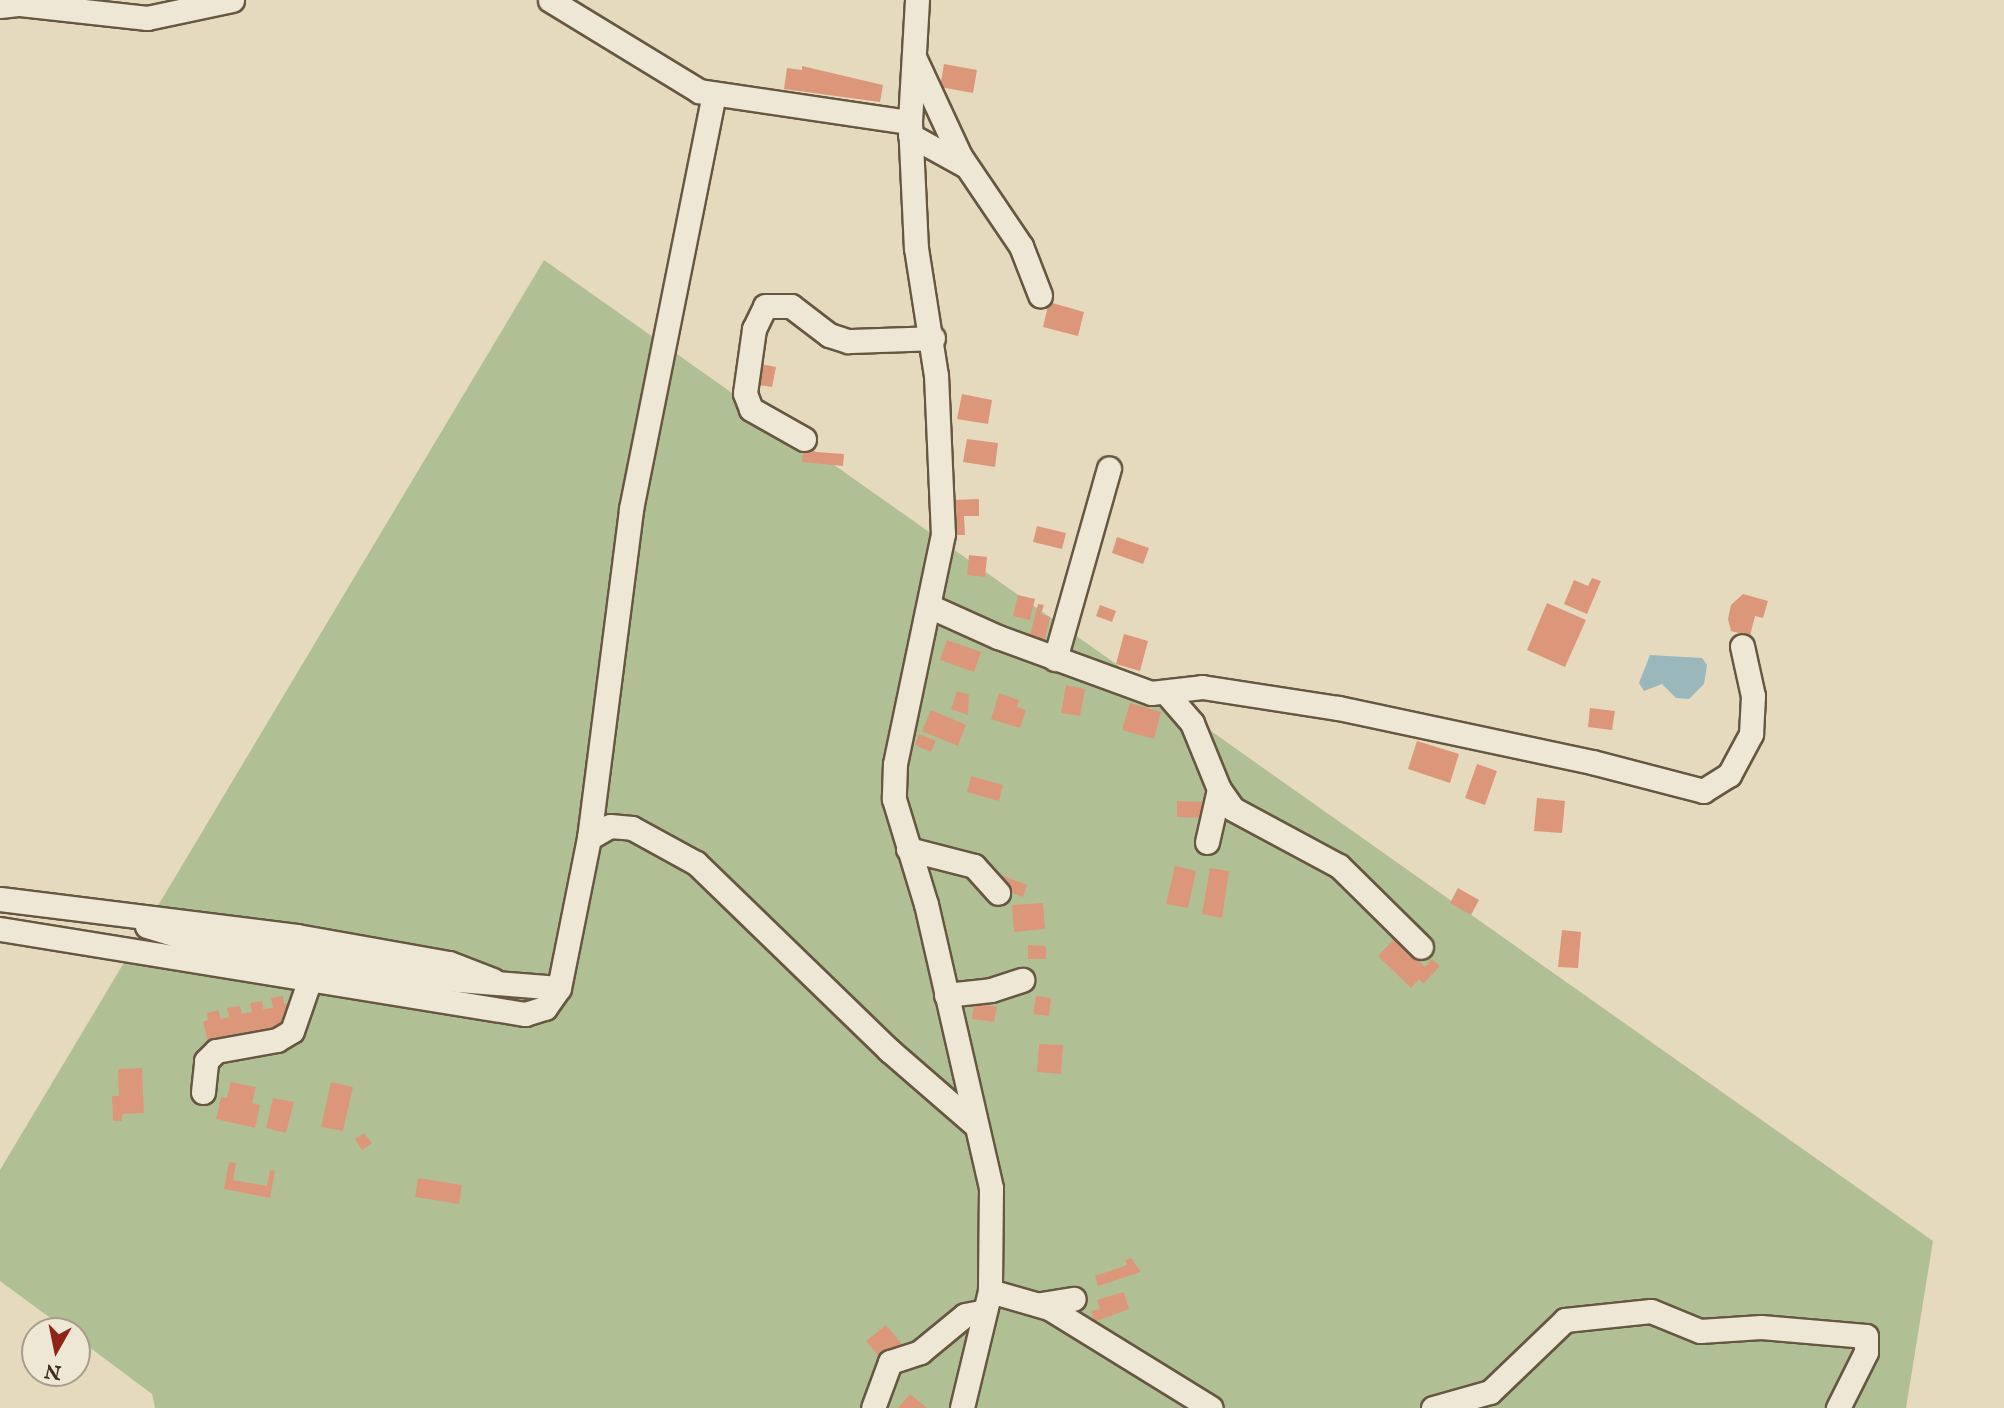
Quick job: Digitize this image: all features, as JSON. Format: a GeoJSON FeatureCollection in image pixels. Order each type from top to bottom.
{"type":"FeatureCollection","features":[{"type":"Feature","properties":{"kind":"street"},"geometry":{"type":"LineString","coordinates":[[0,6],[20,4],[147,18],[232,0]]}},
{"type":"Feature","properties":{"kind":"street"},"geometry":{"type":"LineString","coordinates":[[550,0],[684,85],[713,95],[910,129],[966,166]]}},
{"type":"Feature","properties":{"kind":"street"},"geometry":{"type":"LineString","coordinates":[[918,0],[910,129],[916,248],[933,338],[943,521],[929,606],[895,764],[894,799],[946,995],[991,1188],[988,1301],[962,1408]]}},
{"type":"Feature","properties":{"kind":"street"},"geometry":{"type":"LineString","coordinates":[[914,56],[966,166],[1021,246],[1041,295]]}},
{"type":"Feature","properties":{"kind":"street"},"geometry":{"type":"LineString","coordinates":[[0,929],[525,1014],[545,1008],[559,988],[589,838],[631,509],[713,95]]}},
{"type":"Feature","properties":{"kind":"street"},"geometry":{"type":"LineString","coordinates":[[804,439],[751,409],[745,393],[754,329],[765,306],[791,306],[829,335],[848,341],[933,338]]}},
{"type":"Feature","properties":{"kind":"street"},"geometry":{"type":"LineString","coordinates":[[1055,659],[1109,468]]}},
{"type":"Feature","properties":{"kind":"street"},"geometry":{"type":"LineString","coordinates":[[929,606],[1055,659],[1135,688],[1167,694],[1202,687],[1338,708],[1592,762],[1703,791],[1729,775],[1751,734],[1753,696],[1742,646]]}},
{"type":"Feature","properties":{"kind":"street"},"geometry":{"type":"LineString","coordinates":[[1167,694],[1185,711],[1201,740],[1219,789],[1244,818],[1339,866],[1421,947]]}},
{"type":"Feature","properties":{"kind":"street"},"geometry":{"type":"LineString","coordinates":[[1207,842],[1219,789]]}},
{"type":"Feature","properties":{"kind":"street"},"geometry":{"type":"LineString","coordinates":[[589,838],[610,826],[632,828],[696,863],[738,899],[889,1050],[974,1124]]}},
{"type":"Feature","properties":{"kind":"street"},"geometry":{"type":"LineString","coordinates":[[908,849],[974,866],[998,893]]}},
{"type":"Feature","properties":{"kind":"street"},"geometry":{"type":"LineString","coordinates":[[0,899],[125,918],[184,937],[432,978],[493,979],[559,988]]}},
{"type":"Feature","properties":{"kind":"street"},"geometry":{"type":"LineString","coordinates":[[203,1092],[206,1061],[216,1051],[277,1040],[292,1031],[310,979]]}},
{"type":"Feature","properties":{"kind":"street"},"geometry":{"type":"LineString","coordinates":[[946,995],[991,990],[1022,980]]}},
{"type":"Feature","properties":{"kind":"street"},"geometry":{"type":"LineString","coordinates":[[873,1408],[890,1362],[920,1352],[965,1315],[988,1301],[1041,1304],[1074,1299]]}},
{"type":"Feature","properties":{"kind":"street"},"geometry":{"type":"LineString","coordinates":[[1041,1304],[1211,1408]]}},
{"type":"Feature","properties":{"kind":"street"},"geometry":{"type":"LineString","coordinates":[[1433,1408],[1490,1392],[1565,1320],[1651,1311],[1700,1331],[1761,1327],[1866,1336],[1863,1360],[1843,1391],[1838,1408]]}},
{"type":"Feature","properties":{"kind":"green space"},"geometry":{"type":"Polygon","coordinates":[[[544,260],[1933,1241],[1906,1408],[155,1408],[152,1394],[91,1348],[91,1317],[49,1317],[0,1281],[0,1170],[544,260]]]}},
{"type":"Feature","properties":{"kind":"water"},"geometry":{"type":"Polygon","coordinates":[[[1650,655],[1702,658],[1707,665],[1704,684],[1689,699],[1676,698],[1662,684],[1644,691],[1639,683],[1650,655]]]}},
{"type":"Feature","properties":{"kind":"building"},"geometry":{"type":"Polygon","coordinates":[[[944,64],[977,70],[973,93],[940,87],[944,64]]]}},
{"type":"Feature","properties":{"kind":"building"},"geometry":{"type":"Polygon","coordinates":[[[802,66],[883,85],[880,102],[784,89],[787,68],[802,70],[802,66]]]}},
{"type":"Feature","properties":{"kind":"building"},"geometry":{"type":"Polygon","coordinates":[[[1049,302],[1084,312],[1078,336],[1043,327],[1049,302]]]}},
{"type":"Feature","properties":{"kind":"building"},"geometry":{"type":"Polygon","coordinates":[[[761,364],[776,367],[772,387],[758,385],[761,364]]]}},
{"type":"Feature","properties":{"kind":"building"},"geometry":{"type":"Polygon","coordinates":[[[962,394],[992,400],[988,424],[957,419],[962,394]]]}},
{"type":"Feature","properties":{"kind":"building"},"geometry":{"type":"Polygon","coordinates":[[[967,439],[998,443],[995,467],[963,462],[967,439]]]}},
{"type":"Feature","properties":{"kind":"building"},"geometry":{"type":"Polygon","coordinates":[[[803,451],[844,454],[843,466],[802,462],[803,451]]]}},
{"type":"Feature","properties":{"kind":"building"},"geometry":{"type":"Polygon","coordinates":[[[979,499],[979,516],[964,516],[965,535],[955,535],[953,500],[979,499]]]}},
{"type":"Feature","properties":{"kind":"building"},"geometry":{"type":"Polygon","coordinates":[[[1037,526],[1066,533],[1062,549],[1033,542],[1037,526]]]}},
{"type":"Feature","properties":{"kind":"building"},"geometry":{"type":"Polygon","coordinates":[[[1117,537],[1149,548],[1143,564],[1112,553],[1117,537]]]}},
{"type":"Feature","properties":{"kind":"building"},"geometry":{"type":"Polygon","coordinates":[[[969,555],[987,557],[985,577],[967,575],[969,555]]]}},
{"type":"Feature","properties":{"kind":"building"},"geometry":{"type":"Polygon","coordinates":[[[1592,578],[1601,581],[1587,614],[1564,604],[1574,580],[1588,586],[1592,578]]]}},
{"type":"Feature","properties":{"kind":"building"},"geometry":{"type":"Polygon","coordinates":[[[1743,594],[1768,601],[1763,618],[1755,616],[1750,636],[1731,631],[1728,619],[1731,605],[1743,594]]]}},
{"type":"Feature","properties":{"kind":"building"},"geometry":{"type":"Polygon","coordinates":[[[1018,595],[1035,599],[1030,620],[1013,616],[1018,595]]]}},
{"type":"Feature","properties":{"kind":"building"},"geometry":{"type":"Polygon","coordinates":[[[1547,603],[1586,620],[1565,667],[1527,650],[1547,603]]]}},
{"type":"Feature","properties":{"kind":"building"},"geometry":{"type":"Polygon","coordinates":[[[1038,604],[1044,605],[1041,614],[1050,617],[1043,646],[1028,642],[1038,604]]]}},
{"type":"Feature","properties":{"kind":"building"},"geometry":{"type":"Polygon","coordinates":[[[1100,605],[1116,611],[1112,622],[1096,616],[1100,605]]]}},
{"type":"Feature","properties":{"kind":"building"},"geometry":{"type":"Polygon","coordinates":[[[1124,634],[1148,641],[1140,671],[1116,664],[1124,634]]]}},
{"type":"Feature","properties":{"kind":"building"},"geometry":{"type":"Polygon","coordinates":[[[947,640],[981,652],[974,672],[940,660],[947,640]]]}},
{"type":"Feature","properties":{"kind":"building"},"geometry":{"type":"Polygon","coordinates":[[[1066,685],[1085,689],[1080,716],[1061,713],[1066,685]]]}},
{"type":"Feature","properties":{"kind":"building"},"geometry":{"type":"Polygon","coordinates":[[[957,691],[969,695],[968,715],[951,709],[957,691]]]}},
{"type":"Feature","properties":{"kind":"building"},"geometry":{"type":"Polygon","coordinates":[[[999,693],[1019,700],[1017,707],[1026,710],[1020,728],[991,719],[999,693]]]}},
{"type":"Feature","properties":{"kind":"building"},"geometry":{"type":"Polygon","coordinates":[[[1130,703],[1161,712],[1154,739],[1122,730],[1130,703]]]}},
{"type":"Feature","properties":{"kind":"building"},"geometry":{"type":"Polygon","coordinates":[[[1590,708],[1615,711],[1612,730],[1588,727],[1590,708]]]}},
{"type":"Feature","properties":{"kind":"building"},"geometry":{"type":"Polygon","coordinates":[[[931,710],[966,725],[958,746],[922,731],[931,710]]]}},
{"type":"Feature","properties":{"kind":"building"},"geometry":{"type":"Polygon","coordinates":[[[919,734],[936,741],[931,752],[915,745],[919,734]]]}},
{"type":"Feature","properties":{"kind":"building"},"geometry":{"type":"Polygon","coordinates":[[[1417,741],[1459,754],[1450,783],[1408,769],[1417,741]]]}},
{"type":"Feature","properties":{"kind":"building"},"geometry":{"type":"Polygon","coordinates":[[[1477,764],[1497,771],[1485,805],[1465,798],[1477,764]]]}},
{"type":"Feature","properties":{"kind":"building"},"geometry":{"type":"Polygon","coordinates":[[[971,776],[1003,785],[999,801],[967,792],[971,776]]]}},
{"type":"Feature","properties":{"kind":"building"},"geometry":{"type":"Polygon","coordinates":[[[1537,798],[1565,801],[1562,833],[1534,831],[1537,798]]]}},
{"type":"Feature","properties":{"kind":"building"},"geometry":{"type":"Polygon","coordinates":[[[1177,801],[1208,802],[1208,818],[1177,817],[1177,801]]]}},
{"type":"Feature","properties":{"kind":"building"},"geometry":{"type":"Polygon","coordinates":[[[1175,866],[1196,871],[1188,908],[1166,904],[1175,866]]]}},
{"type":"Feature","properties":{"kind":"building"},"geometry":{"type":"Polygon","coordinates":[[[1210,868],[1229,871],[1222,918],[1202,914],[1210,868]]]}},
{"type":"Feature","properties":{"kind":"building"},"geometry":{"type":"Polygon","coordinates":[[[999,874],[1027,885],[1023,897],[994,886],[999,874]]]}},
{"type":"Feature","properties":{"kind":"building"},"geometry":{"type":"Polygon","coordinates":[[[1458,888],[1479,900],[1471,915],[1450,903],[1458,888]]]}},
{"type":"Feature","properties":{"kind":"building"},"geometry":{"type":"Polygon","coordinates":[[[1043,903],[1045,929],[1014,932],[1012,905],[1043,903]]]}},
{"type":"Feature","properties":{"kind":"building"},"geometry":{"type":"Polygon","coordinates":[[[1562,930],[1581,932],[1578,968],[1558,967],[1562,930]]]}},
{"type":"Feature","properties":{"kind":"building"},"geometry":{"type":"Polygon","coordinates":[[[1399,934],[1422,955],[1417,959],[1425,967],[1432,959],[1440,966],[1423,984],[1419,979],[1411,988],[1378,956],[1399,934]]]}},
{"type":"Feature","properties":{"kind":"building"},"geometry":{"type":"Polygon","coordinates":[[[1028,945],[1046,946],[1046,959],[1028,959],[1028,945]]]}},
{"type":"Feature","properties":{"kind":"building"},"geometry":{"type":"Polygon","coordinates":[[[283,996],[284,1004],[290,1003],[294,1026],[209,1045],[203,1022],[208,1020],[207,1013],[218,1010],[221,1019],[229,1017],[227,1008],[240,1006],[242,1014],[252,1012],[250,1003],[262,1001],[263,1009],[273,1008],[271,998],[283,996]]]}},
{"type":"Feature","properties":{"kind":"building"},"geometry":{"type":"Polygon","coordinates":[[[1036,996],[1051,998],[1049,1016],[1033,1014],[1036,996]]]}},
{"type":"Feature","properties":{"kind":"building"},"geometry":{"type":"Polygon","coordinates":[[[974,1003],[997,1007],[994,1022],[972,1019],[974,1003]]]}},
{"type":"Feature","properties":{"kind":"building"},"geometry":{"type":"Polygon","coordinates":[[[1039,1044],[1063,1045],[1061,1074],[1037,1072],[1039,1044]]]}},
{"type":"Feature","properties":{"kind":"building"},"geometry":{"type":"Polygon","coordinates":[[[142,1068],[144,1113],[122,1114],[122,1121],[113,1121],[112,1096],[119,1096],[118,1069],[142,1068]]]}},
{"type":"Feature","properties":{"kind":"building"},"geometry":{"type":"Polygon","coordinates":[[[231,1082],[256,1087],[252,1103],[260,1105],[255,1128],[216,1119],[221,1097],[227,1098],[231,1082]]]}},
{"type":"Feature","properties":{"kind":"building"},"geometry":{"type":"Polygon","coordinates":[[[331,1082],[353,1087],[343,1131],[321,1127],[331,1082]]]}},
{"type":"Feature","properties":{"kind":"building"},"geometry":{"type":"Polygon","coordinates":[[[273,1098],[294,1102],[286,1133],[266,1128],[273,1098]]]}},
{"type":"Feature","properties":{"kind":"building"},"geometry":{"type":"Polygon","coordinates":[[[364,1133],[372,1143],[362,1150],[355,1139],[364,1133]]]}},
{"type":"Feature","properties":{"kind":"building"},"geometry":{"type":"Polygon","coordinates":[[[229,1162],[236,1163],[233,1180],[267,1186],[270,1170],[275,1171],[270,1198],[224,1189],[229,1162]]]}},
{"type":"Feature","properties":{"kind":"building"},"geometry":{"type":"Polygon","coordinates":[[[418,1178],[462,1185],[459,1204],[415,1197],[418,1178]]]}},
{"type":"Feature","properties":{"kind":"building"},"geometry":{"type":"Polygon","coordinates":[[[1131,1258],[1141,1272],[1098,1286],[1095,1276],[1127,1265],[1125,1260],[1131,1258]]]}},
{"type":"Feature","properties":{"kind":"building"},"geometry":{"type":"Polygon","coordinates":[[[1124,1292],[1129,1309],[1094,1322],[1091,1311],[1100,1309],[1097,1300],[1124,1292]]]}},
{"type":"Feature","properties":{"kind":"building"},"geometry":{"type":"Polygon","coordinates":[[[886,1325],[902,1344],[882,1360],[866,1341],[886,1325]]]}},
{"type":"Feature","properties":{"kind":"building"},"geometry":{"type":"Polygon","coordinates":[[[910,1394],[927,1408],[898,1408],[910,1394]]]}}]}
